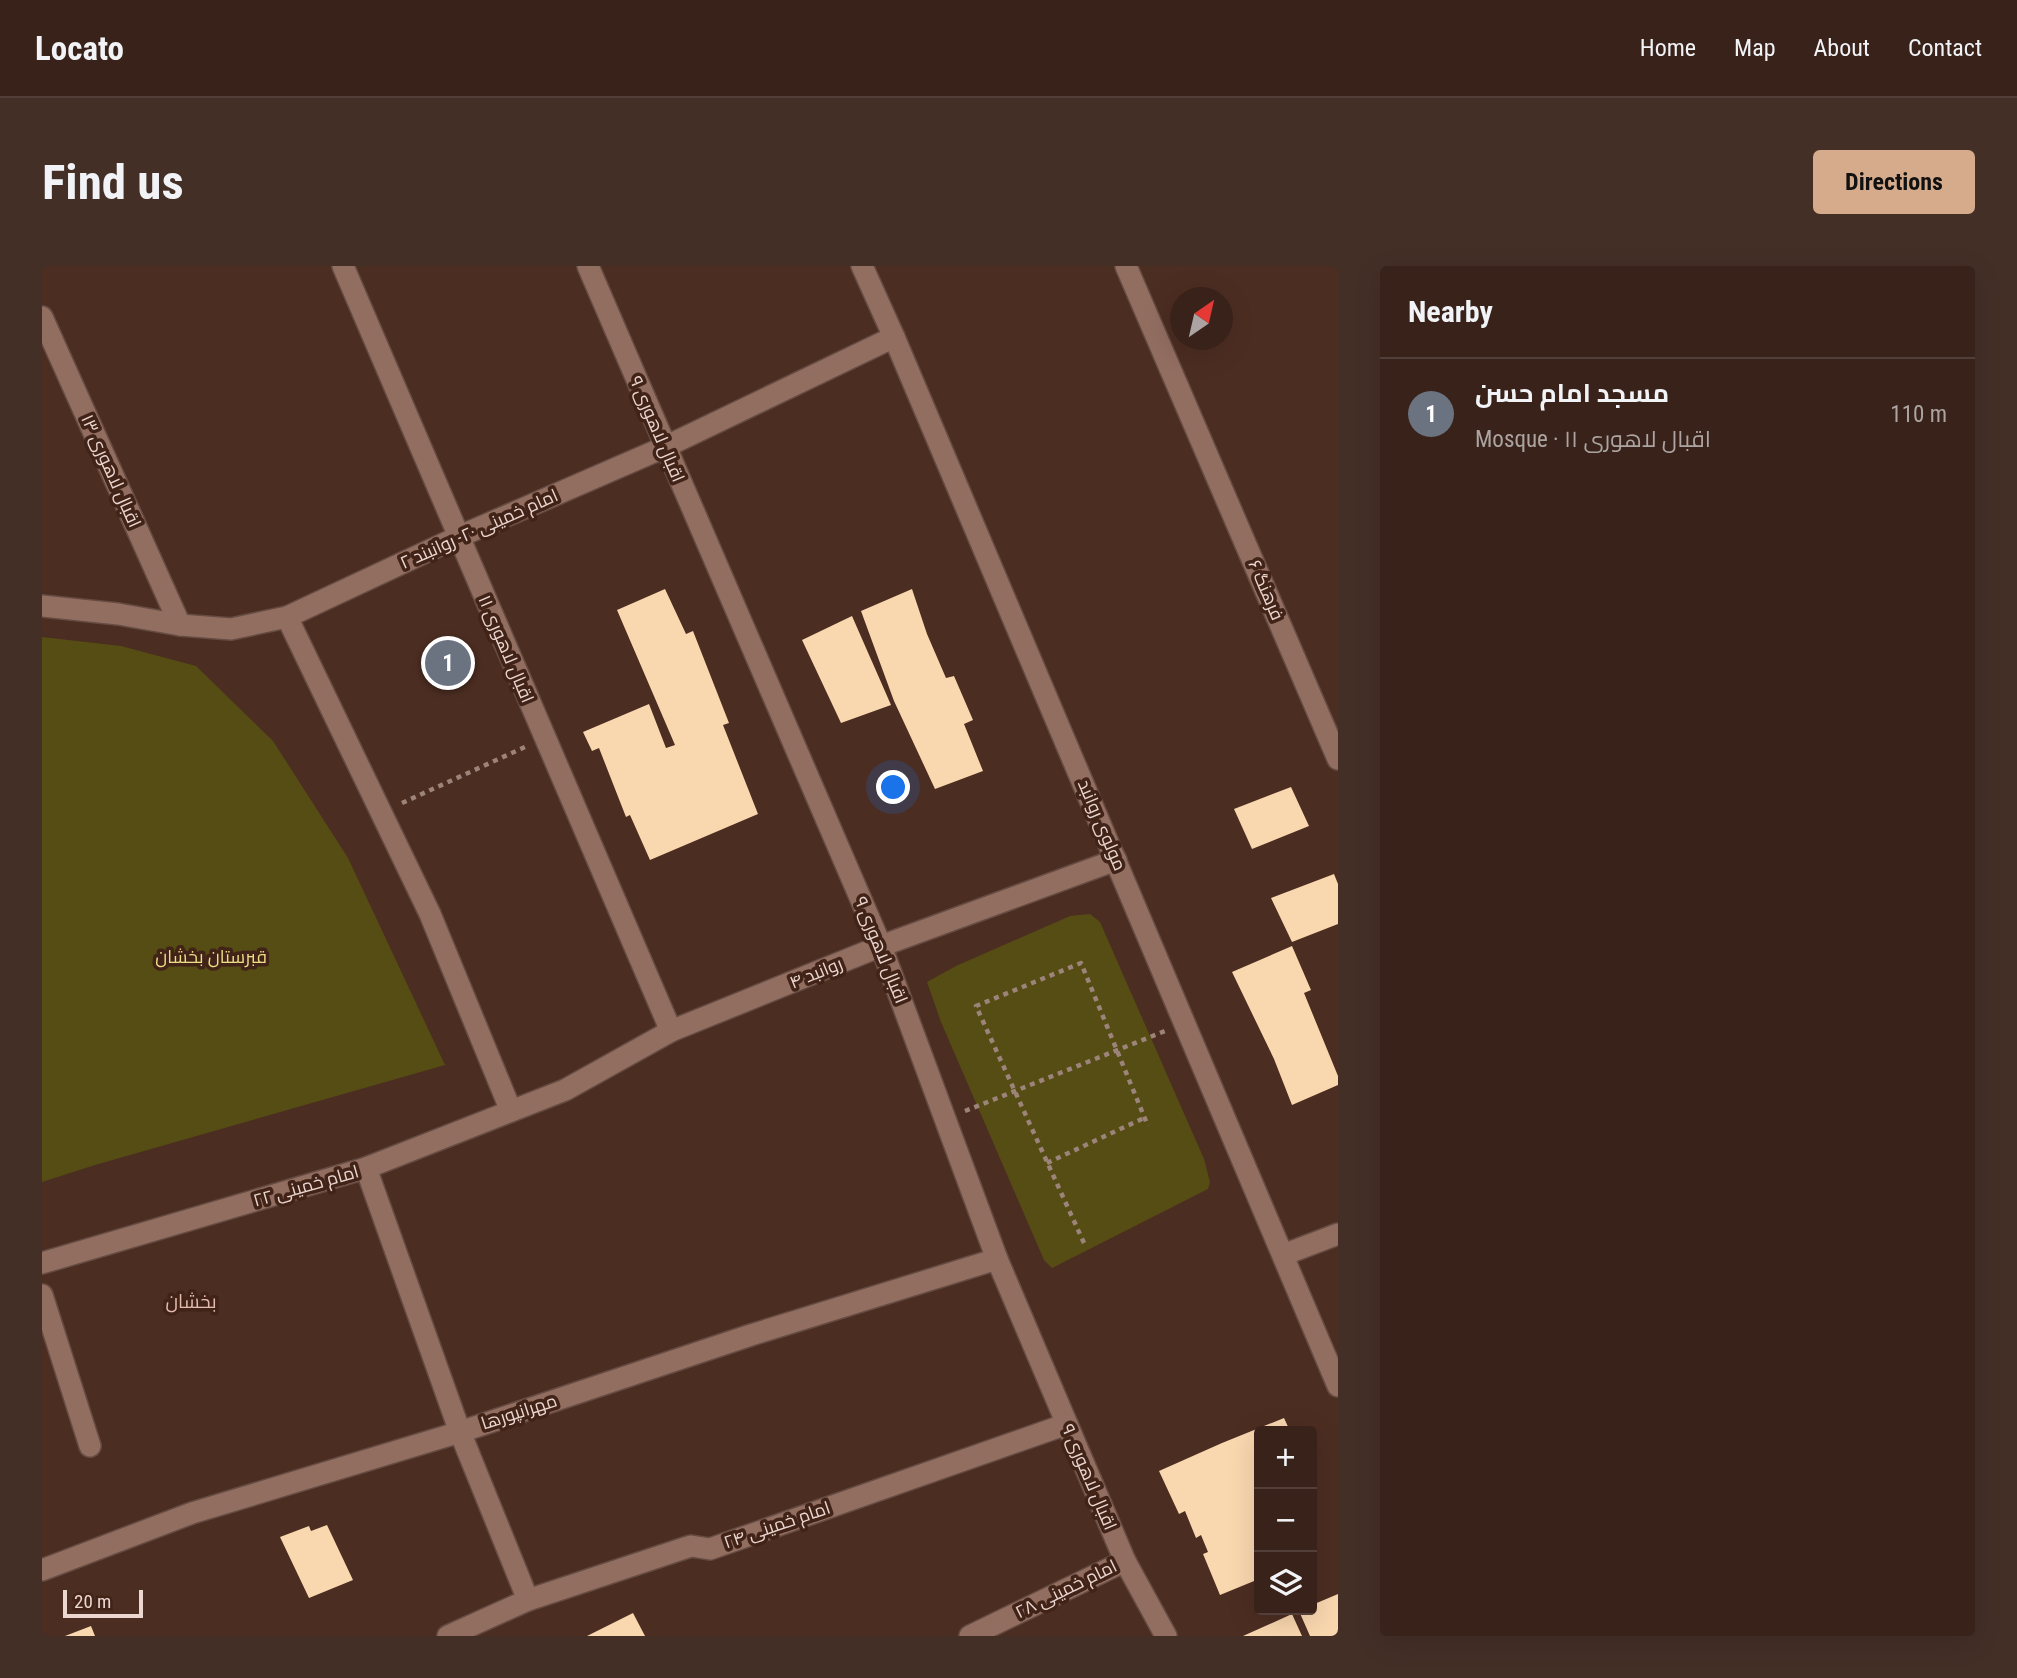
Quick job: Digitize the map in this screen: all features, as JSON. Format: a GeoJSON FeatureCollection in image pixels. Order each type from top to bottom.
{"type":"FeatureCollection","features":[{"type":"Feature","properties":{"kind":"street","name":"اقبال لاهوری ۱۱"},"geometry":{"type":"LineString","coordinates":[[343,266],[671,1031]]}},
{"type":"Feature","properties":{"kind":"street","name":"اقبال لاهوری ۹"},"geometry":{"type":"LineString","coordinates":[[588,266],[881,947],[998,1259],[1067,1424],[1125,1561],[1166,1636]]}},
{"type":"Feature","properties":{"kind":"street","name":"مولوی روانبد"},"geometry":{"type":"LineString","coordinates":[[862,266],[1338,1386]]}},
{"type":"Feature","properties":{"kind":"street","name":"فرهنگ ۶"},"geometry":{"type":"LineString","coordinates":[[1126,266],[1338,759]]}},
{"type":"Feature","properties":{"kind":"street","name":"اقبال لاهوری ۱۳"},"geometry":{"type":"LineString","coordinates":[[42,317],[180,625]]}},
{"type":"Feature","properties":{"kind":"street","name":"امام خمینی ۲۰- روانبند ۲"},"geometry":{"type":"LineString","coordinates":[[42,606],[118,614],[180,625],[231,629],[288,617],[458,537],[665,447],[894,337]]}},
{"type":"Feature","properties":{"kind":"street"},"geometry":{"type":"LineString","coordinates":[[288,617],[430,914],[511,1111]]}},
{"type":"Feature","properties":{"kind":"street","name":"روانبد ۴"},"geometry":{"type":"LineString","coordinates":[[565,1090],[671,1031],[881,947],[1116,860]]}},
{"type":"Feature","properties":{"kind":"street","name":"امام خمینی ۲۲"},"geometry":{"type":"LineString","coordinates":[[42,1263],[366,1168],[565,1090]]}},
{"type":"Feature","properties":{"kind":"street"},"geometry":{"type":"LineString","coordinates":[[366,1168],[460,1432],[528,1601]]}},
{"type":"Feature","properties":{"kind":"street"},"geometry":{"type":"LineString","coordinates":[[1283,1255],[1338,1234]]}},
{"type":"Feature","properties":{"kind":"street","name":"مهرانپورها"},"geometry":{"type":"LineString","coordinates":[[42,1570],[192,1513],[460,1432],[751,1335],[998,1259]]}},
{"type":"Feature","properties":{"kind":"street"},"geometry":{"type":"LineString","coordinates":[[42,1295],[90,1446]]}},
{"type":"Feature","properties":{"kind":"street","name":"امام خمینی ۲۴"},"geometry":{"type":"LineString","coordinates":[[447,1636],[528,1601],[691,1546],[710,1549],[1067,1424]]}},
{"type":"Feature","properties":{"kind":"street","name":"امام خمینی ۲۸"},"geometry":{"type":"LineString","coordinates":[[970,1636],[1125,1561]]}},
{"type":"Feature","properties":{"kind":"path"},"geometry":{"type":"LineString","coordinates":[[380,813],[545,738]]}},
{"type":"Feature","properties":{"kind":"path"},"geometry":{"type":"LineString","coordinates":[[1083,1242],[976,1006],[1081,963],[1147,1126]]}},
{"type":"Feature","properties":{"kind":"path"},"geometry":{"type":"LineString","coordinates":[[945,1119],[1185,1023]]}},
{"type":"Feature","properties":{"kind":"path"},"geometry":{"type":"LineString","coordinates":[[1047,1163],[1144,1118]]}},
{"type":"Feature","properties":{"kind":"green space","name":"قبرستان بخشان"},"geometry":{"type":"Polygon","coordinates":[[[42,637],[121,646],[196,666],[273,741],[348,858],[445,1065],[42,1182],[42,637]]]}},
{"type":"Feature","properties":{"kind":"green space"},"geometry":{"type":"Polygon","coordinates":[[[1090,914],[1100,922],[1204,1159],[1210,1182],[1208,1189],[1052,1268],[1044,1260],[941,1022],[927,982],[956,966],[1070,916],[1090,914]]]}},
{"type":"Feature","properties":{"kind":"building"},"geometry":{"type":"Polygon","coordinates":[[[665,589],[686,634],[693,631],[729,723],[723,725],[758,814],[650,860],[630,815],[626,817],[599,748],[592,751],[583,732],[649,704],[666,748],[675,745],[617,610],[665,589]]]}},
{"type":"Feature","properties":{"kind":"building"},"geometry":{"type":"Polygon","coordinates":[[[912,589],[946,678],[954,676],[973,720],[964,724],[983,771],[935,789],[894,701],[861,611],[912,589]]]}},
{"type":"Feature","properties":{"kind":"building"},"geometry":{"type":"Polygon","coordinates":[[[852,616],[891,705],[841,723],[802,640],[852,616]]]}},
{"type":"Feature","properties":{"kind":"building"},"geometry":{"type":"Polygon","coordinates":[[[1291,787],[1309,826],[1252,849],[1234,809],[1291,787]]]}},
{"type":"Feature","properties":{"kind":"building"},"geometry":{"type":"Polygon","coordinates":[[[1334,874],[1338,884],[1338,924],[1292,942],[1271,898],[1334,874]]]}},
{"type":"Feature","properties":{"kind":"building"},"geometry":{"type":"Polygon","coordinates":[[[1292,946],[1311,990],[1304,993],[1338,1076],[1338,1085],[1292,1105],[1274,1059],[1232,972],[1292,946]]]}},
{"type":"Feature","properties":{"kind":"building"},"geometry":{"type":"Polygon","coordinates":[[[1284,1418],[1288,1426],[1264,1426],[1284,1418]]]}},
{"type":"Feature","properties":{"kind":"building"},"geometry":{"type":"Polygon","coordinates":[[[1254,1430],[1254,1581],[1220,1595],[1203,1554],[1208,1552],[1201,1535],[1196,1538],[1185,1511],[1179,1514],[1159,1471],[1254,1430]]]}},
{"type":"Feature","properties":{"kind":"building"},"geometry":{"type":"Polygon","coordinates":[[[327,1525],[353,1580],[309,1598],[280,1537],[309,1526],[311,1531],[327,1525]]]}},
{"type":"Feature","properties":{"kind":"building"},"geometry":{"type":"Polygon","coordinates":[[[1338,1594],[1338,1636],[1310,1636],[1301,1615],[1317,1615],[1317,1603],[1338,1594]]]}},
{"type":"Feature","properties":{"kind":"building"},"geometry":{"type":"Polygon","coordinates":[[[633,1613],[645,1636],[587,1636],[633,1613]]]}},
{"type":"Feature","properties":{"kind":"building"},"geometry":{"type":"Polygon","coordinates":[[[1292,1615],[1302,1636],[1243,1636],[1292,1615]]]}},
{"type":"Feature","properties":{"kind":"building"},"geometry":{"type":"Polygon","coordinates":[[[91,1626],[95,1636],[65,1636],[91,1626]]]}},
{"type":"Feature","properties":{"kind":"place","name":"مسجد امام حسن"},"geometry":{"type":"Point","coordinates":[448,663]}},
{"type":"Feature","properties":{"kind":"district","name":"بخشان"},"geometry":{"type":"Point","coordinates":[191,1301]}}]}
